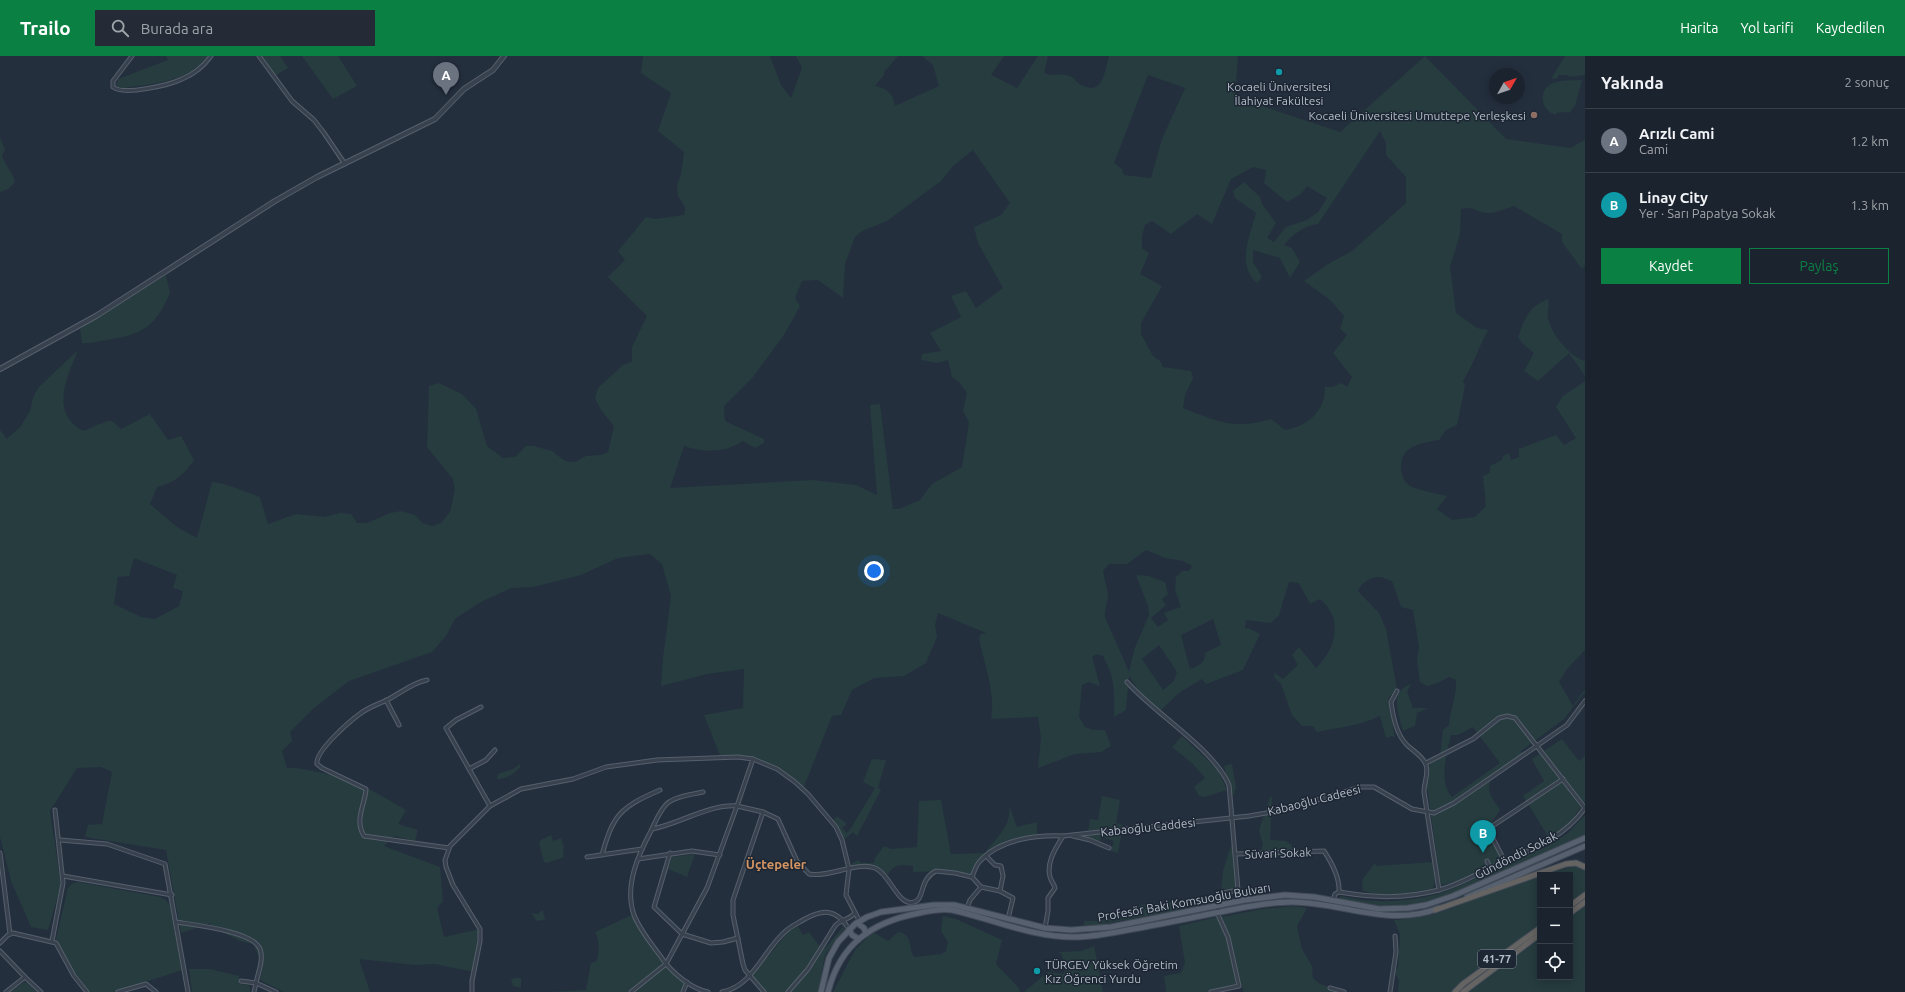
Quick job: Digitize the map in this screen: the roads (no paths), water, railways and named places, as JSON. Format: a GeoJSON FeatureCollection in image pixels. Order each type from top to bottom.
{"type":"FeatureCollection","features":[{"type":"Feature","properties":{"kind":"highway"},"geometry":{"type":"LineString","coordinates":[[1435,910],[1566,864],[1576,863],[1585,867]]}},
{"type":"Feature","properties":{"kind":"highway"},"geometry":{"type":"LineString","coordinates":[[1573,904],[1584,899]]}},
{"type":"Feature","properties":{"kind":"highway"},"geometry":{"type":"LineString","coordinates":[[1573,910],[1584,899]]}},
{"type":"Feature","properties":{"kind":"highway","name":"41-77"},"geometry":{"type":"LineString","coordinates":[[1455,992],[1463,984],[1537,930]]}},
{"type":"Feature","properties":{"kind":"highway","name":"41-77"},"geometry":{"type":"LineString","coordinates":[[1463,992],[1537,936]]}},
{"type":"Feature","properties":{"kind":"main road","name":"Profesör Baki Komsuoğlu Bulvarı"},"geometry":{"type":"LineString","coordinates":[[821,992],[831,953],[850,929],[858,923],[881,912],[946,905],[967,908],[1045,928],[1071,930],[1098,928],[1253,899],[1285,895],[1305,896],[1379,909],[1404,908],[1426,905],[1453,896],[1585,838]]}},
{"type":"Feature","properties":{"kind":"main road","name":"Profesör Baki Komsuoğlu Bulvarı"},"geometry":{"type":"LineString","coordinates":[[828,992],[841,960],[849,949],[876,926],[893,919],[936,910],[951,910],[1044,935],[1061,937],[1099,935],[1270,903],[1293,902],[1389,916],[1418,914],[1435,910],[1585,846]]}},
{"type":"Feature","properties":{"kind":"main road"},"geometry":{"type":"LineString","coordinates":[[858,923],[864,928],[866,934]]}},
{"type":"Feature","properties":{"kind":"main road"},"geometry":{"type":"LineString","coordinates":[[850,929],[854,936],[859,939]]}},
{"type":"Feature","properties":{"kind":"street"},"geometry":{"type":"LineString","coordinates":[[132,56],[113,81],[115,89],[123,91],[134,90],[173,83],[196,71],[211,56]]}},
{"type":"Feature","properties":{"kind":"street"},"geometry":{"type":"LineString","coordinates":[[259,56],[292,101],[314,120],[324,132],[345,164]]}},
{"type":"Feature","properties":{"kind":"street"},"geometry":{"type":"LineString","coordinates":[[0,369],[96,316],[275,201],[345,164],[435,120],[464,89],[493,70],[504,56]]}},
{"type":"Feature","properties":{"kind":"street"},"geometry":{"type":"LineString","coordinates":[[427,680],[412,684],[361,713],[331,740],[317,757],[316,764],[366,789],[360,810],[360,823],[364,836],[449,848]]}},
{"type":"Feature","properties":{"kind":"street"},"geometry":{"type":"LineString","coordinates":[[1127,682],[1150,706],[1201,750],[1220,770],[1229,785],[1238,890],[1218,894],[1218,912],[1228,937],[1238,986],[1211,992]]}},
{"type":"Feature","properties":{"kind":"street"},"geometry":{"type":"LineString","coordinates":[[1397,691],[1391,702],[1398,732],[1401,739],[1426,763],[1427,768],[1424,784],[1439,890]]}},
{"type":"Feature","properties":{"kind":"street"},"geometry":{"type":"LineString","coordinates":[[386,700],[399,725]]}},
{"type":"Feature","properties":{"kind":"street"},"geometry":{"type":"LineString","coordinates":[[1427,812],[1434,813],[1454,803],[1538,746],[1567,725],[1584,704]]}},
{"type":"Feature","properties":{"kind":"street"},"geometry":{"type":"LineString","coordinates":[[481,708],[456,720],[446,728],[490,806]]}},
{"type":"Feature","properties":{"kind":"street"},"geometry":{"type":"LineString","coordinates":[[1426,763],[1473,739],[1499,718],[1507,716],[1515,718],[1585,808]]}},
{"type":"Feature","properties":{"kind":"street"},"geometry":{"type":"LineString","coordinates":[[469,769],[486,760],[495,750]]}},
{"type":"Feature","properties":{"kind":"street"},"geometry":{"type":"LineString","coordinates":[[472,992],[472,981],[480,940],[480,929],[453,885],[446,867],[445,860],[449,848],[465,829],[490,806],[521,789],[573,779],[606,767],[657,760],[738,757],[752,759],[777,769],[808,794],[836,827],[842,840],[849,869],[846,890],[858,923]]}},
{"type":"Feature","properties":{"kind":"street"},"geometry":{"type":"LineString","coordinates":[[631,992],[666,964],[701,901],[720,855],[752,759]]}},
{"type":"Feature","properties":{"kind":"street"},"geometry":{"type":"LineString","coordinates":[[1505,862],[1488,829],[1563,779]]}},
{"type":"Feature","properties":{"kind":"street","name":"Kabaoğlu Cadeesi"},"geometry":{"type":"LineString","coordinates":[[1232,817],[1250,816],[1283,810],[1361,787],[1374,787],[1412,809],[1427,812]]}},
{"type":"Feature","properties":{"kind":"street"},"geometry":{"type":"LineString","coordinates":[[602,855],[610,828],[617,816],[634,802],[660,790]]}},
{"type":"Feature","properties":{"kind":"street"},"geometry":{"type":"LineString","coordinates":[[704,792],[667,801],[660,810],[638,859],[631,882],[631,894],[634,915],[666,964],[678,976],[708,992]]}},
{"type":"Feature","properties":{"kind":"street"},"geometry":{"type":"LineString","coordinates":[[652,829],[667,826],[688,816],[725,807],[737,806],[763,812],[778,819],[797,861],[809,874],[866,866],[879,870],[889,879],[902,900],[913,903],[918,899],[924,881],[936,871],[955,873],[972,877],[981,887],[1000,891],[1013,898],[1008,919]]}},
{"type":"Feature","properties":{"kind":"street","name":"Gündöndü Sokak"},"geometry":{"type":"LineString","coordinates":[[1339,892],[1388,898],[1406,897],[1439,890],[1464,882],[1554,838],[1573,823],[1585,808]]}},
{"type":"Feature","properties":{"kind":"street"},"geometry":{"type":"LineString","coordinates":[[52,941],[63,883],[60,840],[55,810]]}},
{"type":"Feature","properties":{"kind":"street"},"geometry":{"type":"LineString","coordinates":[[763,812],[733,900],[733,915],[743,964],[750,976],[764,992]]}},
{"type":"Feature","properties":{"kind":"street","name":"Kabaoğlu Caddesi"},"geometry":{"type":"LineString","coordinates":[[1063,836],[1232,817]]}},
{"type":"Feature","properties":{"kind":"street"},"geometry":{"type":"LineString","coordinates":[[972,877],[978,862],[986,856],[1005,845],[1036,836],[1082,838],[1109,848]]}},
{"type":"Feature","properties":{"kind":"street"},"geometry":{"type":"LineString","coordinates":[[1045,928],[1048,911],[1048,898],[1055,888],[1049,873],[1050,864],[1052,854],[1063,836]]}},
{"type":"Feature","properties":{"kind":"street"},"geometry":{"type":"LineString","coordinates":[[60,840],[107,844],[162,862],[167,868],[188,992]]}},
{"type":"Feature","properties":{"kind":"street"},"geometry":{"type":"LineString","coordinates":[[587,857],[642,849]]}},
{"type":"Feature","properties":{"kind":"street"},"geometry":{"type":"LineString","coordinates":[[638,859],[670,853],[692,851],[720,855]]}},
{"type":"Feature","properties":{"kind":"street","name":"Süvari Sokak"},"geometry":{"type":"LineString","coordinates":[[1236,854],[1324,851],[1340,882],[1339,892]]}},
{"type":"Feature","properties":{"kind":"street"},"geometry":{"type":"LineString","coordinates":[[0,853],[10,934]]}},
{"type":"Feature","properties":{"kind":"street"},"geometry":{"type":"LineString","coordinates":[[670,853],[654,907],[682,934],[711,943],[723,942],[738,938]]}},
{"type":"Feature","properties":{"kind":"street"},"geometry":{"type":"LineString","coordinates":[[986,856],[995,865],[1001,866],[1002,876],[1000,891]]}},
{"type":"Feature","properties":{"kind":"street"},"geometry":{"type":"LineString","coordinates":[[1487,862],[1490,868]]}},
{"type":"Feature","properties":{"kind":"street"},"geometry":{"type":"LineString","coordinates":[[63,876],[172,896]]}},
{"type":"Feature","properties":{"kind":"street"},"geometry":{"type":"LineString","coordinates":[[967,908],[970,900],[981,887]]}},
{"type":"Feature","properties":{"kind":"street"},"geometry":{"type":"LineString","coordinates":[[1333,901],[1336,894],[1339,892]]}},
{"type":"Feature","properties":{"kind":"street"},"geometry":{"type":"LineString","coordinates":[[910,903],[910,909]]}},
{"type":"Feature","properties":{"kind":"street"},"geometry":{"type":"LineString","coordinates":[[722,992],[732,990],[750,976],[786,930],[818,913],[832,913],[844,920],[850,929]]}},
{"type":"Feature","properties":{"kind":"street"},"geometry":{"type":"LineString","coordinates":[[788,992],[808,969],[835,926],[852,917],[855,913]]}},
{"type":"Feature","properties":{"kind":"street"},"geometry":{"type":"LineString","coordinates":[[176,922],[219,930],[255,942],[260,948],[262,958],[254,992]]}},
{"type":"Feature","properties":{"kind":"street"},"geometry":{"type":"LineString","coordinates":[[10,934],[56,943],[74,976],[87,992]]}},
{"type":"Feature","properties":{"kind":"street"},"geometry":{"type":"LineString","coordinates":[[0,943],[10,934]]}},
{"type":"Feature","properties":{"kind":"street"},"geometry":{"type":"LineString","coordinates":[[1390,992],[1396,952],[1395,936]]}},
{"type":"Feature","properties":{"kind":"street"},"geometry":{"type":"LineString","coordinates":[[0,951],[40,992]]}},
{"type":"Feature","properties":{"kind":"street"},"geometry":{"type":"LineString","coordinates":[[6,992],[25,977]]}},
{"type":"Feature","properties":{"kind":"street"},"geometry":{"type":"LineString","coordinates":[[241,981],[256,983],[276,992]]}},
{"type":"Feature","properties":{"kind":"street"},"geometry":{"type":"LineString","coordinates":[[683,992],[687,982]]}},
{"type":"Feature","properties":{"kind":"street"},"geometry":{"type":"LineString","coordinates":[[118,992],[144,984],[148,984],[156,992]]}},
{"type":"Feature","properties":{"kind":"street"},"geometry":{"type":"LineString","coordinates":[[1330,988],[1344,992]]}},
{"type":"Feature","properties":{"kind":"place","name":"Kocaeli Üniversitesi İlahiyat Fakültesi"},"geometry":{"type":"Point","coordinates":[1279,72]}},
{"type":"Feature","properties":{"kind":"place","name":"Arızlı Cami"},"geometry":{"type":"Point","coordinates":[446,95]}},
{"type":"Feature","properties":{"kind":"place","name":"Kocaeli Üniversitesi Umuttepe Yerleşkesi"},"geometry":{"type":"Point","coordinates":[1534,115]}},
{"type":"Feature","properties":{"kind":"place","name":"Linay City"},"geometry":{"type":"Point","coordinates":[1483,853]}},
{"type":"Feature","properties":{"kind":"place","name":"TÜRGEV Yüksek Öğretim Kız Öğrenci Yurdu"},"geometry":{"type":"Point","coordinates":[1037,971]}},
{"type":"Feature","properties":{"kind":"district","name":"Üçtepeler"},"geometry":{"type":"Point","coordinates":[776,864]}}]}
